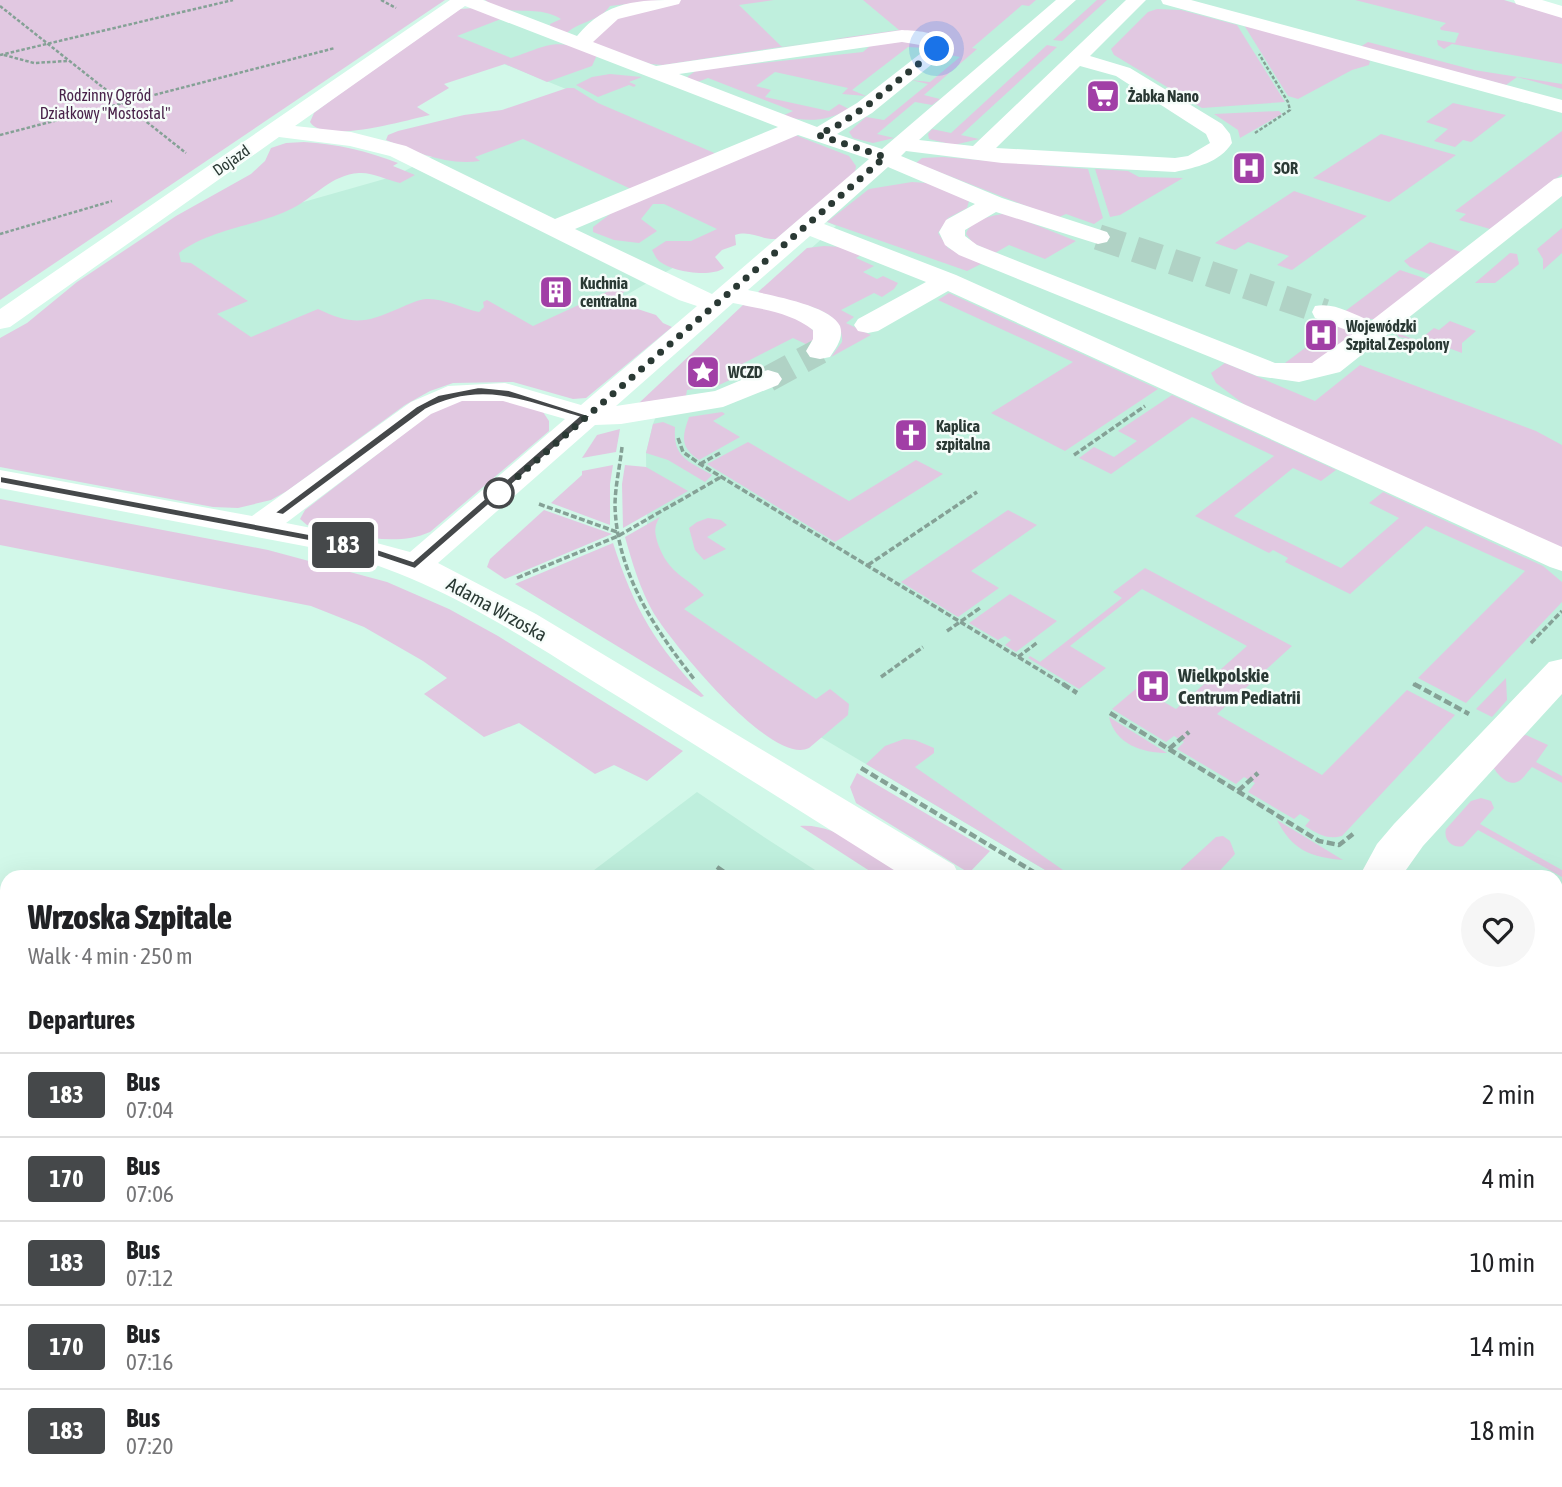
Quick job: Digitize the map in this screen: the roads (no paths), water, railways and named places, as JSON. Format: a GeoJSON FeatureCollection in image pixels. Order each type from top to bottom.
{"type":"FeatureCollection","features":[{"type":"Feature","properties":{"kind":"street"},"geometry":{"type":"LineString","coordinates":[[464,0],[808,131],[892,150],[978,153],[1154,166],[1195,162],[1217,149],[1221,143],[1219,134],[1214,129],[1123,72],[1069,49],[1024,38]]}},
{"type":"Feature","properties":{"kind":"street","name":"Dojazd"},"geometry":{"type":"LineString","coordinates":[[0,321],[464,0]]}},
{"type":"Feature","properties":{"kind":"street"},"geometry":{"type":"LineString","coordinates":[[581,44],[592,29],[616,10],[672,0]]}},
{"type":"Feature","properties":{"kind":"street"},"geometry":{"type":"LineString","coordinates":[[415,565],[1067,0]]}},
{"type":"Feature","properties":{"kind":"street"},"geometry":{"type":"LineString","coordinates":[[978,153],[1069,49],[1137,0]]}},
{"type":"Feature","properties":{"kind":"street"},"geometry":{"type":"LineString","coordinates":[[1170,0],[1562,107]]}},
{"type":"Feature","properties":{"kind":"street"},"geometry":{"type":"LineString","coordinates":[[1522,0],[1562,12]]}},
{"type":"Feature","properties":{"kind":"street"},"geometry":{"type":"LineString","coordinates":[[815,29],[834,46]]}},
{"type":"Feature","properties":{"kind":"street"},"geometry":{"type":"LineString","coordinates":[[555,228],[808,131],[840,124],[868,105],[937,47],[929,39],[906,36],[652,72]]}},
{"type":"Feature","properties":{"kind":"street"},"geometry":{"type":"LineString","coordinates":[[275,130],[331,136],[398,151],[688,295],[801,311],[826,326],[827,343],[820,351]]}},
{"type":"Feature","properties":{"kind":"street"},"geometry":{"type":"LineString","coordinates":[[892,150],[994,203],[1098,237]]}},
{"type":"Feature","properties":{"kind":"street"},"geometry":{"type":"LineString","coordinates":[[994,203],[956,225],[951,232],[954,240],[968,250],[1267,370],[1300,374],[1317,372],[1330,366],[1562,184]]}},
{"type":"Feature","properties":{"kind":"street"},"geometry":{"type":"LineString","coordinates":[[808,226],[947,281],[1562,560]]}},
{"type":"Feature","properties":{"kind":"street"},"geometry":{"type":"LineString","coordinates":[[868,324],[947,281]]}},
{"type":"Feature","properties":{"kind":"street"},"geometry":{"type":"LineString","coordinates":[[1325,312],[1375,332]]}},
{"type":"Feature","properties":{"kind":"street"},"geometry":{"type":"LineString","coordinates":[[259,527],[421,408],[442,397],[479,390],[505,392],[586,416],[621,415],[723,398],[768,379]]}},
{"type":"Feature","properties":{"kind":"street","name":"Adama Wrzoska"},"geometry":{"type":"LineString","coordinates":[[0,479],[259,527],[369,550],[415,565],[524,622],[928,870]]}},
{"type":"Feature","properties":{"kind":"street"},"geometry":{"type":"LineString","coordinates":[[1383,870],[1409,836],[1562,671]]}},
{"type":"Feature","properties":{"kind":"tunnel"},"geometry":{"type":"LineString","coordinates":[[1098,237],[1325,312]]}},
{"type":"Feature","properties":{"kind":"tunnel"},"geometry":{"type":"LineString","coordinates":[[768,379],[820,351]]}},
{"type":"Feature","properties":{"kind":"place","name":"Żabka Nano"},"geometry":{"type":"Point","coordinates":[1103,96]}},
{"type":"Feature","properties":{"kind":"place","name":"SOR"},"geometry":{"type":"Point","coordinates":[1249,168]}},
{"type":"Feature","properties":{"kind":"place","name":"Kuchnia centralna"},"geometry":{"type":"Point","coordinates":[556,292]}},
{"type":"Feature","properties":{"kind":"place","name":"Wojewódzki Szpital Zespolony"},"geometry":{"type":"Point","coordinates":[1321,335]}},
{"type":"Feature","properties":{"kind":"place","name":"WCZD"},"geometry":{"type":"Point","coordinates":[703,372]}},
{"type":"Feature","properties":{"kind":"place","name":"Kaplica szpitalna"},"geometry":{"type":"Point","coordinates":[911,435]}},
{"type":"Feature","properties":{"kind":"place","name":"Wielkpolskie Centrum Pediatrii"},"geometry":{"type":"Point","coordinates":[1153,686]}},
{"type":"Feature","properties":{"kind":"park label","name":"Rodzinny Ogród Działkowy \"Mostostal\""},"geometry":{"type":"Point","coordinates":[105,104]}}]}
